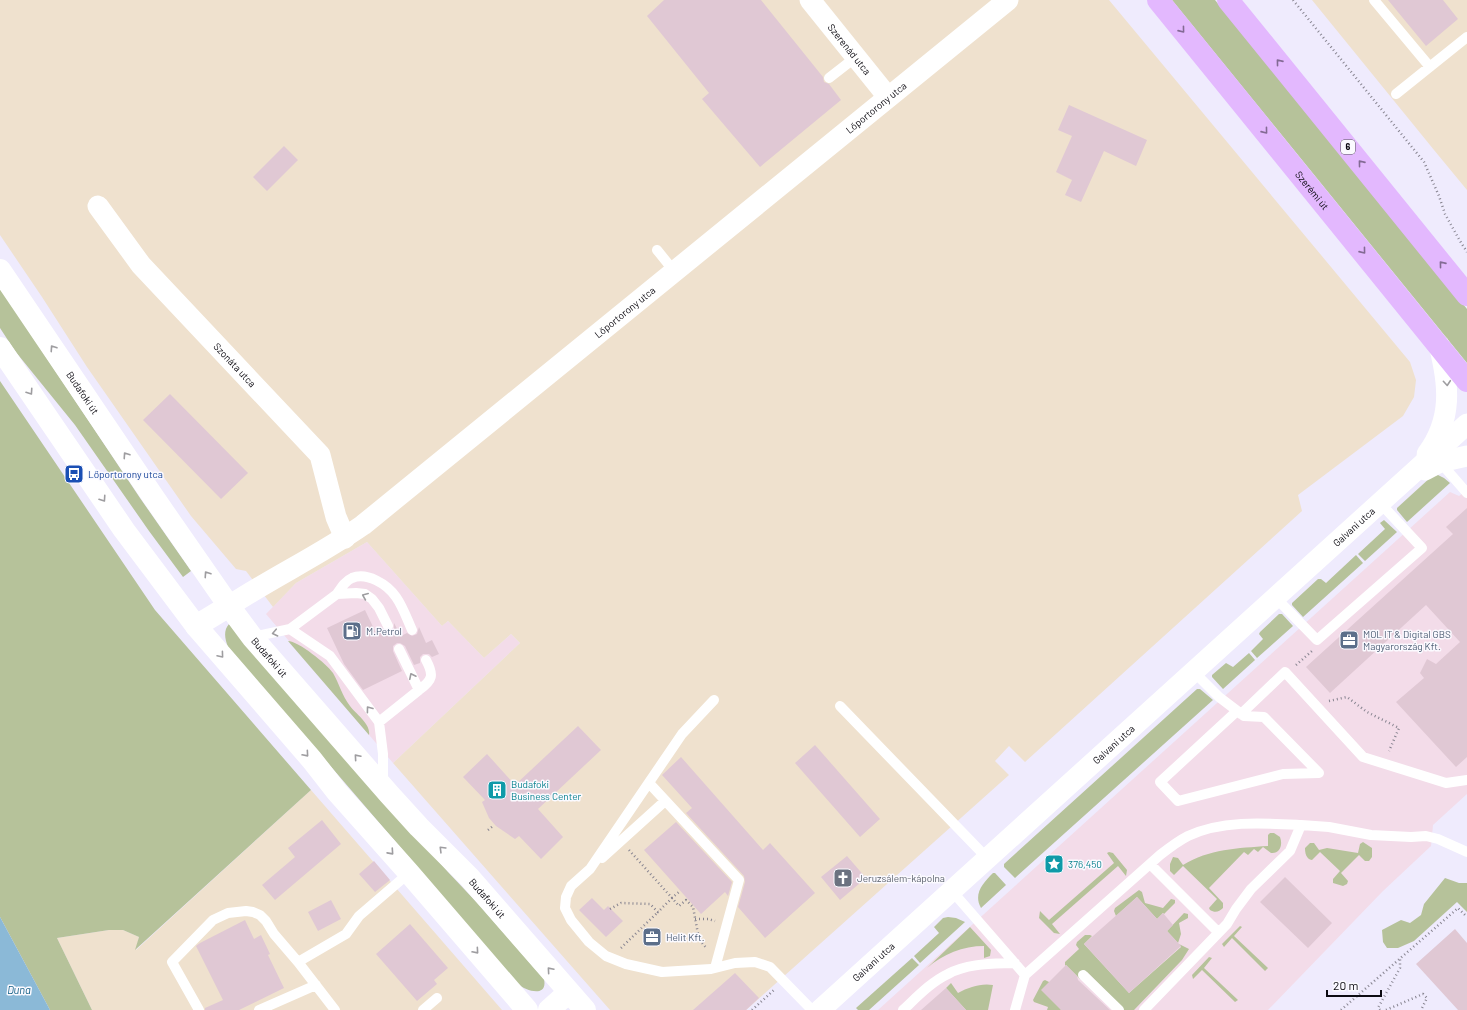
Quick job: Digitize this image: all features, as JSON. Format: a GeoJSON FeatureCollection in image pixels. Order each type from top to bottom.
{"type":"FeatureCollection","features":[{"type":"Feature","properties":{"kind":"main road","name":"Szerémi út"},"geometry":{"type":"LineString","coordinates":[[1158,0],[1467,381]]}},
{"type":"Feature","properties":{"kind":"main road","name":"6"},"geometry":{"type":"LineString","coordinates":[[1228,0],[1467,295]]}},
{"type":"Feature","properties":{"kind":"main road","name":"Budafoki út"},"geometry":{"type":"LineString","coordinates":[[0,270],[229,606],[252,637],[419,827],[469,877],[585,1010]]}},
{"type":"Feature","properties":{"kind":"main road"},"geometry":{"type":"LineString","coordinates":[[0,348],[124,530],[196,626],[312,760],[337,792],[527,1010]]}},
{"type":"Feature","properties":{"kind":"main road"},"geometry":{"type":"LineString","coordinates":[[196,626],[229,606]]}},
{"type":"Feature","properties":{"kind":"main road"},"geometry":{"type":"LineString","coordinates":[[548,1010],[569,992]]}},
{"type":"Feature","properties":{"kind":"street","name":"Szerenád utca"},"geometry":{"type":"LineString","coordinates":[[810,0],[888,97]]}},
{"type":"Feature","properties":{"kind":"street","name":"Lőportorony utca"},"geometry":{"type":"LineString","coordinates":[[229,606],[260,586],[345,538],[363,525],[1008,0]]}},
{"type":"Feature","properties":{"kind":"street","name":"Szonáta utca"},"geometry":{"type":"LineString","coordinates":[[98,206],[141,265],[320,455],[336,517],[345,538]]}},
{"type":"Feature","properties":{"kind":"street","name":"Galvani utca"},"geometry":{"type":"LineString","coordinates":[[1407,480],[1429,452],[1439,434],[1444,418],[1448,395],[1445,370],[1439,345]]}},
{"type":"Feature","properties":{"kind":"street","name":"Galvani utca"},"geometry":{"type":"LineString","coordinates":[[820,1010],[1381,504],[1467,424]]}},
{"type":"Feature","properties":{"kind":"street","name":"Galvani utca"},"geometry":{"type":"LineString","coordinates":[[1407,480],[1440,462],[1467,456]]}},
{"type":"Feature","properties":{"kind":"lane"},"geometry":{"type":"LineString","coordinates":[[1374,0],[1430,67]]}},
{"type":"Feature","properties":{"kind":"lane"},"geometry":{"type":"LineString","coordinates":[[1396,94],[1467,37]]}},
{"type":"Feature","properties":{"kind":"lane"},"geometry":{"type":"LineString","coordinates":[[829,78],[856,57]]}},
{"type":"Feature","properties":{"kind":"lane"},"geometry":{"type":"LineString","coordinates":[[658,250],[674,271]]}},
{"type":"Feature","properties":{"kind":"lane"},"geometry":{"type":"LineString","coordinates":[[1440,462],[1467,493]]}},
{"type":"Feature","properties":{"kind":"lane"},"geometry":{"type":"LineString","coordinates":[[1276,598],[1317,640],[1422,548],[1381,504]]}},
{"type":"Feature","properties":{"kind":"lane"},"geometry":{"type":"LineString","coordinates":[[252,637],[290,629],[337,594],[350,578],[366,577],[380,582],[397,598],[412,630]]}},
{"type":"Feature","properties":{"kind":"lane"},"geometry":{"type":"LineString","coordinates":[[337,594],[365,594],[372,599],[379,608],[388,626]]}},
{"type":"Feature","properties":{"kind":"lane"},"geometry":{"type":"LineString","coordinates":[[290,629],[330,656],[380,722],[383,754],[383,786]]}},
{"type":"Feature","properties":{"kind":"lane"},"geometry":{"type":"LineString","coordinates":[[399,649],[419,690]]}},
{"type":"Feature","properties":{"kind":"lane"},"geometry":{"type":"LineString","coordinates":[[380,722],[430,680],[432,673],[426,660]]}},
{"type":"Feature","properties":{"kind":"lane"},"geometry":{"type":"LineString","coordinates":[[1194,672],[1219,697],[1239,712],[1244,716],[1264,717],[1319,773],[1283,774],[1178,801],[1160,782],[1239,712],[1285,672],[1363,757],[1446,784],[1467,780]]}},
{"type":"Feature","properties":{"kind":"lane"},"geometry":{"type":"LineString","coordinates":[[590,868],[682,734],[714,700]]}},
{"type":"Feature","properties":{"kind":"lane"},"geometry":{"type":"LineString","coordinates":[[840,706],[988,859]]}},
{"type":"Feature","properties":{"kind":"lane"},"geometry":{"type":"LineString","coordinates":[[648,783],[739,880],[715,965]]}},
{"type":"Feature","properties":{"kind":"lane"},"geometry":{"type":"LineString","coordinates":[[665,801],[571,886],[566,897],[564,908],[571,920],[589,942],[606,956],[626,964],[662,972],[715,965],[755,962],[770,967],[812,1010]]}},
{"type":"Feature","properties":{"kind":"lane"},"geometry":{"type":"LineString","coordinates":[[1014,1010],[1025,974],[1173,844],[1202,830],[1248,824],[1329,827],[1371,834],[1411,837],[1426,836],[1438,839],[1467,852]]}},
{"type":"Feature","properties":{"kind":"lane"},"geometry":{"type":"LineString","coordinates":[[1144,1010],[1227,924],[1251,889],[1290,851],[1301,826]]}},
{"type":"Feature","properties":{"kind":"lane"},"geometry":{"type":"LineString","coordinates":[[1150,864],[1218,932]]}},
{"type":"Feature","properties":{"kind":"lane"},"geometry":{"type":"LineString","coordinates":[[298,962],[346,934],[359,916],[409,873]]}},
{"type":"Feature","properties":{"kind":"lane"},"geometry":{"type":"LineString","coordinates":[[952,891],[1025,974]]}},
{"type":"Feature","properties":{"kind":"lane"},"geometry":{"type":"LineString","coordinates":[[199,1010],[172,962],[213,920],[228,913],[246,911],[260,915],[335,1010]]}},
{"type":"Feature","properties":{"kind":"lane"},"geometry":{"type":"LineString","coordinates":[[903,1010],[931,985],[949,973],[975,966],[1015,963]]}},
{"type":"Feature","properties":{"kind":"lane"},"geometry":{"type":"LineString","coordinates":[[1083,975],[1119,1010]]}},
{"type":"Feature","properties":{"kind":"lane"},"geometry":{"type":"LineString","coordinates":[[259,1010],[316,985]]}},
{"type":"Feature","properties":{"kind":"lane"},"geometry":{"type":"LineString","coordinates":[[424,1010],[437,998]]}},
{"type":"Feature","properties":{"kind":"path"},"geometry":{"type":"LineString","coordinates":[[1293,0],[1424,162],[1445,214],[1467,252]]}},
{"type":"Feature","properties":{"kind":"path"},"geometry":{"type":"LineString","coordinates":[[1299,671],[1295,666],[1317,647]]}},
{"type":"Feature","properties":{"kind":"path"},"geometry":{"type":"LineString","coordinates":[[1328,701],[1347,697],[1367,712],[1399,728],[1383,764]]}},
{"type":"Feature","properties":{"kind":"path"},"geometry":{"type":"LineString","coordinates":[[488,830],[492,826]]}},
{"type":"Feature","properties":{"kind":"path"},"geometry":{"type":"LineString","coordinates":[[620,841],[679,906],[686,900],[693,907],[699,939],[715,965]]}},
{"type":"Feature","properties":{"kind":"path"},"geometry":{"type":"LineString","coordinates":[[612,958],[680,891]]}},
{"type":"Feature","properties":{"kind":"path"},"geometry":{"type":"LineString","coordinates":[[610,909],[621,903],[650,904],[658,912]]}},
{"type":"Feature","properties":{"kind":"path"},"geometry":{"type":"LineString","coordinates":[[1341,1010],[1458,908],[1467,917]]}},
{"type":"Feature","properties":{"kind":"path"},"geometry":{"type":"LineString","coordinates":[[696,919],[708,919],[727,926]]}},
{"type":"Feature","properties":{"kind":"path"},"geometry":{"type":"LineString","coordinates":[[1380,1010],[1378,1008],[1400,968],[1400,959]]}},
{"type":"Feature","properties":{"kind":"path"},"geometry":{"type":"LineString","coordinates":[[752,1010],[784,981]]}},
{"type":"Feature","properties":{"kind":"path"},"geometry":{"type":"LineString","coordinates":[[1386,1010],[1423,994],[1427,998],[1421,1010]]}},
{"type":"Feature","properties":{"kind":"shaded area"},"geometry":{"type":"Polygon","coordinates":[[[0,0],[1109,0],[1410,362],[1416,380],[1414,397],[1403,416],[1298,495],[1302,511],[1025,762],[1009,746],[995,761],[1009,775],[746,1010],[610,1010],[393,763],[520,643],[511,634],[484,658],[448,621],[442,626],[367,542],[296,583],[273,607],[246,571],[236,569],[191,516],[87,367],[0,235],[0,0]]]}},
{"type":"Feature","properties":{"kind":"shaded area"},"geometry":{"type":"Polygon","coordinates":[[[1312,0],[1467,0],[1467,190],[1434,150],[1312,0]]]}},
{"type":"Feature","properties":{"kind":"shaded area"},"geometry":{"type":"Polygon","coordinates":[[[1467,490],[1467,794],[1433,825],[1431,846],[1383,891],[1268,1010],[878,1010],[1450,492],[1459,496],[1467,490]]]}},
{"type":"Feature","properties":{"kind":"shaded area"},"geometry":{"type":"Polygon","coordinates":[[[367,542],[442,626],[448,621],[484,658],[511,634],[520,643],[393,763],[266,614],[296,583],[367,542]]]}},
{"type":"Feature","properties":{"kind":"shaded area"},"geometry":{"type":"Polygon","coordinates":[[[311,790],[502,1010],[92,1010],[57,938],[109,930],[123,930],[139,937],[136,950],[311,790]]]}},
{"type":"Feature","properties":{"kind":"green space"},"geometry":{"type":"Polygon","coordinates":[[[1172,0],[1215,0],[1467,309],[1467,363],[1172,0]]]}},
{"type":"Feature","properties":{"kind":"green space"},"geometry":{"type":"Polygon","coordinates":[[[0,288],[140,498],[191,571],[183,577],[75,425],[15,351],[0,328],[0,288]]]}},
{"type":"Feature","properties":{"kind":"green space"},"geometry":{"type":"Polygon","coordinates":[[[0,381],[155,610],[311,790],[135,950],[139,937],[123,930],[109,930],[57,938],[92,1010],[50,1010],[0,917],[0,381]]]}},
{"type":"Feature","properties":{"kind":"green space"},"geometry":{"type":"Polygon","coordinates":[[[1438,475],[1450,483],[1407,522],[1397,508],[1432,476],[1438,475]]]}},
{"type":"Feature","properties":{"kind":"green space"},"geometry":{"type":"Polygon","coordinates":[[[1384,520],[1397,532],[1365,561],[1358,554],[1385,529],[1380,523],[1384,520]]]}},
{"type":"Feature","properties":{"kind":"green space"},"geometry":{"type":"Polygon","coordinates":[[[1356,555],[1363,563],[1303,617],[1292,605],[1292,603],[1318,579],[1321,579],[1326,583],[1356,555]]]}},
{"type":"Feature","properties":{"kind":"green space"},"geometry":{"type":"Polygon","coordinates":[[[1279,614],[1282,614],[1293,626],[1257,658],[1251,651],[1263,639],[1259,634],[1260,632],[1279,614]]]}},
{"type":"Feature","properties":{"kind":"green space"},"geometry":{"type":"Polygon","coordinates":[[[229,624],[544,979],[543,989],[540,991],[531,991],[518,984],[228,647],[225,635],[229,624]]]}},
{"type":"Feature","properties":{"kind":"green space"},"geometry":{"type":"Polygon","coordinates":[[[288,641],[293,642],[305,649],[330,669],[347,702],[368,727],[369,735],[288,641]]]}},
{"type":"Feature","properties":{"kind":"green space"},"geometry":{"type":"Polygon","coordinates":[[[1249,653],[1255,660],[1223,689],[1212,677],[1212,675],[1226,663],[1233,667],[1249,653]]]}},
{"type":"Feature","properties":{"kind":"green space"},"geometry":{"type":"Polygon","coordinates":[[[1197,689],[1200,689],[1213,700],[1015,878],[1004,867],[1004,864],[1197,689]]]}},
{"type":"Feature","properties":{"kind":"green space"},"geometry":{"type":"Polygon","coordinates":[[[1270,833],[1274,833],[1280,837],[1281,846],[1277,852],[1271,853],[1263,847],[1258,852],[1254,849],[1248,855],[1244,852],[1209,888],[1223,903],[1223,908],[1218,911],[1212,911],[1209,908],[1217,899],[1183,866],[1174,875],[1170,871],[1170,864],[1173,857],[1178,858],[1183,865],[1213,852],[1268,846],[1268,835],[1270,833]]]}},
{"type":"Feature","properties":{"kind":"green space"},"geometry":{"type":"Polygon","coordinates":[[[1363,842],[1372,848],[1372,857],[1369,861],[1365,861],[1359,855],[1341,873],[1348,881],[1347,884],[1343,886],[1333,883],[1333,879],[1340,871],[1320,852],[1312,860],[1306,856],[1305,852],[1305,848],[1310,843],[1314,843],[1319,850],[1327,848],[1358,853],[1360,844],[1363,842]]]}},
{"type":"Feature","properties":{"kind":"green space"},"geometry":{"type":"Polygon","coordinates":[[[1107,853],[1113,853],[1127,870],[1126,876],[1118,866],[1052,924],[1060,934],[1054,933],[1039,918],[1040,911],[1049,920],[1114,863],[1107,853]]]}},
{"type":"Feature","properties":{"kind":"green space"},"geometry":{"type":"Polygon","coordinates":[[[993,873],[995,873],[1006,885],[981,908],[978,898],[980,889],[993,873]]]}},
{"type":"Feature","properties":{"kind":"green space"},"geometry":{"type":"Polygon","coordinates":[[[1445,878],[1459,883],[1467,883],[1467,912],[1457,902],[1414,941],[1398,948],[1387,948],[1383,942],[1382,930],[1401,920],[1410,923],[1421,915],[1424,904],[1445,878]]]}},
{"type":"Feature","properties":{"kind":"green space"},"geometry":{"type":"Polygon","coordinates":[[[1139,890],[1142,892],[1145,903],[1163,908],[1171,899],[1175,900],[1175,903],[1157,919],[1137,897],[1116,916],[1114,911],[1115,908],[1139,890]]]}},
{"type":"Feature","properties":{"kind":"green space"},"geometry":{"type":"Polygon","coordinates":[[[1184,913],[1188,914],[1188,918],[1179,923],[1181,934],[1178,943],[1167,931],[1184,913]]]}},
{"type":"Feature","properties":{"kind":"green space"},"geometry":{"type":"Polygon","coordinates":[[[943,918],[956,918],[965,922],[920,963],[914,956],[939,933],[934,927],[943,918]]]}},
{"type":"Feature","properties":{"kind":"green space"},"geometry":{"type":"Polygon","coordinates":[[[1240,926],[1242,927],[1234,936],[1268,968],[1265,971],[1232,938],[1224,947],[1222,944],[1240,926]]]}},
{"type":"Feature","properties":{"kind":"green space"},"geometry":{"type":"Polygon","coordinates":[[[970,927],[991,950],[990,956],[984,958],[984,946],[968,947],[947,955],[927,968],[970,927]]]}},
{"type":"Feature","properties":{"kind":"green space"},"geometry":{"type":"Polygon","coordinates":[[[1085,935],[1092,936],[1084,944],[1129,993],[1181,947],[1179,944],[1189,949],[1182,960],[1134,1010],[1124,1010],[1087,972],[1080,979],[1066,965],[1065,966],[1065,962],[1079,949],[1076,945],[1077,942],[1085,935]]]}},
{"type":"Feature","properties":{"kind":"green space"},"geometry":{"type":"Polygon","coordinates":[[[1209,957],[1212,958],[1204,968],[1238,1000],[1235,1002],[1202,970],[1193,979],[1192,975],[1209,957]]]}},
{"type":"Feature","properties":{"kind":"green space"},"geometry":{"type":"Polygon","coordinates":[[[912,958],[919,965],[869,1010],[858,1010],[856,1008],[912,958]]]}},
{"type":"Feature","properties":{"kind":"green space"},"geometry":{"type":"Polygon","coordinates":[[[1045,980],[1049,982],[1061,1010],[1047,1010],[1048,1007],[1034,1002],[1033,1000],[1043,981],[1045,980]]]}},
{"type":"Feature","properties":{"kind":"green space"},"geometry":{"type":"Polygon","coordinates":[[[951,983],[958,993],[975,986],[993,985],[988,1010],[966,1010],[946,988],[951,983]]]}},
{"type":"Feature","properties":{"kind":"water","name":"Duna"},"geometry":{"type":"Polygon","coordinates":[[[0,917],[50,1010],[0,1010],[0,917]]]}},
{"type":"Feature","properties":{"kind":"building"},"geometry":{"type":"Polygon","coordinates":[[[664,0],[761,0],[823,77],[824,82],[829,84],[841,100],[760,167],[702,99],[709,93],[647,16],[664,0]]]}},
{"type":"Feature","properties":{"kind":"building"},"geometry":{"type":"Polygon","coordinates":[[[1388,0],[1443,0],[1458,19],[1426,46],[1388,0]]]}},
{"type":"Feature","properties":{"kind":"building"},"geometry":{"type":"Polygon","coordinates":[[[1069,105],[1147,140],[1136,166],[1104,151],[1081,202],[1065,195],[1072,180],[1056,172],[1072,136],[1058,130],[1069,105]]]}},
{"type":"Feature","properties":{"kind":"building"},"geometry":{"type":"Polygon","coordinates":[[[284,146],[298,160],[267,191],[253,177],[284,146]]]}},
{"type":"Feature","properties":{"kind":"building"},"geometry":{"type":"Polygon","coordinates":[[[170,394],[248,473],[221,499],[143,420],[170,394]]]}},
{"type":"Feature","properties":{"kind":"building"},"geometry":{"type":"Polygon","coordinates":[[[1467,508],[1467,757],[1456,767],[1396,702],[1424,678],[1420,673],[1427,659],[1436,664],[1460,642],[1426,605],[1330,693],[1306,667],[1453,534],[1446,527],[1467,508]]]}},
{"type":"Feature","properties":{"kind":"building"},"geometry":{"type":"Polygon","coordinates":[[[365,610],[375,631],[382,628],[385,632],[391,632],[394,629],[394,623],[401,636],[407,633],[412,636],[417,634],[419,627],[426,643],[432,640],[439,654],[432,657],[429,654],[423,654],[420,657],[420,663],[414,665],[405,646],[397,643],[393,646],[393,651],[402,671],[363,690],[344,664],[327,628],[365,610]]]}},
{"type":"Feature","properties":{"kind":"building","name":"Budafoki Business Center"},"geometry":{"type":"Polygon","coordinates":[[[578,726],[601,750],[538,809],[563,837],[541,859],[519,836],[515,839],[496,826],[489,818],[482,802],[485,800],[463,777],[487,754],[515,785],[578,726]]]}},
{"type":"Feature","properties":{"kind":"building"},"geometry":{"type":"Polygon","coordinates":[[[815,745],[880,819],[860,837],[795,763],[815,745]]]}},
{"type":"Feature","properties":{"kind":"building"},"geometry":{"type":"Polygon","coordinates":[[[681,757],[763,850],[770,843],[815,893],[765,938],[738,907],[745,882],[744,876],[686,813],[692,808],[662,775],[681,757]]]}},
{"type":"Feature","properties":{"kind":"building"},"geometry":{"type":"Polygon","coordinates":[[[322,820],[341,844],[275,900],[262,885],[295,857],[288,848],[322,820]]]}},
{"type":"Feature","properties":{"kind":"building"},"geometry":{"type":"Polygon","coordinates":[[[676,822],[732,882],[728,896],[725,892],[701,914],[644,850],[676,822]]]}},
{"type":"Feature","properties":{"kind":"building","name":"Jeruzsálem-kápolna"},"geometry":{"type":"Polygon","coordinates":[[[847,856],[866,878],[840,900],[821,877],[847,856]]]}},
{"type":"Feature","properties":{"kind":"building"},"geometry":{"type":"Polygon","coordinates":[[[374,861],[390,880],[375,892],[359,874],[374,861]]]}},
{"type":"Feature","properties":{"kind":"building"},"geometry":{"type":"Polygon","coordinates":[[[1285,877],[1332,923],[1308,948],[1260,902],[1285,877]]]}},
{"type":"Feature","properties":{"kind":"building"},"geometry":{"type":"Polygon","coordinates":[[[1137,897],[1157,919],[1163,913],[1173,925],[1167,931],[1181,946],[1129,993],[1084,944],[1137,897]]]}},
{"type":"Feature","properties":{"kind":"building"},"geometry":{"type":"Polygon","coordinates":[[[592,898],[604,910],[608,906],[623,921],[606,937],[579,910],[592,898]]]}},
{"type":"Feature","properties":{"kind":"building"},"geometry":{"type":"Polygon","coordinates":[[[331,900],[341,919],[318,931],[308,912],[331,900]]]}},
{"type":"Feature","properties":{"kind":"building"},"geometry":{"type":"Polygon","coordinates":[[[245,920],[254,939],[261,935],[270,954],[268,955],[284,988],[239,1010],[205,1010],[205,1008],[223,1000],[196,946],[245,920]]]}},
{"type":"Feature","properties":{"kind":"building"},"geometry":{"type":"Polygon","coordinates":[[[410,924],[448,968],[434,980],[437,984],[417,1001],[376,954],[410,924]]]}},
{"type":"Feature","properties":{"kind":"building"},"geometry":{"type":"Polygon","coordinates":[[[1455,929],[1467,943],[1467,1010],[1458,1010],[1416,964],[1455,929]]]}},
{"type":"Feature","properties":{"kind":"building"},"geometry":{"type":"Polygon","coordinates":[[[1066,965],[1077,976],[1078,980],[1110,1010],[1061,1010],[1041,990],[1066,965]]]}},
{"type":"Feature","properties":{"kind":"building"},"geometry":{"type":"Polygon","coordinates":[[[735,973],[759,998],[746,1010],[693,1010],[735,973]]]}},
{"type":"Feature","properties":{"kind":"building"},"geometry":{"type":"Polygon","coordinates":[[[946,988],[966,1010],[921,1010],[946,988]]]}},
{"type":"Feature","properties":{"kind":"place","name":"Lőportorony utca"},"geometry":{"type":"Point","coordinates":[74,474]}},
{"type":"Feature","properties":{"kind":"place","name":"M.Petrol"},"geometry":{"type":"Point","coordinates":[352,631]}},
{"type":"Feature","properties":{"kind":"place","name":"MOL IT & Digital GBS Magyarország Kft."},"geometry":{"type":"Point","coordinates":[1349,640]}},
{"type":"Feature","properties":{"kind":"place","name":"Budafoki Business Center"},"geometry":{"type":"Point","coordinates":[497,790]}},
{"type":"Feature","properties":{"kind":"place","name":"376,450"},"geometry":{"type":"Point","coordinates":[1054,864]}},
{"type":"Feature","properties":{"kind":"place","name":"Jeruzsálem-kápolna"},"geometry":{"type":"Point","coordinates":[843,878]}},
{"type":"Feature","properties":{"kind":"place","name":"Helit Kft."},"geometry":{"type":"Point","coordinates":[652,937]}}]}
